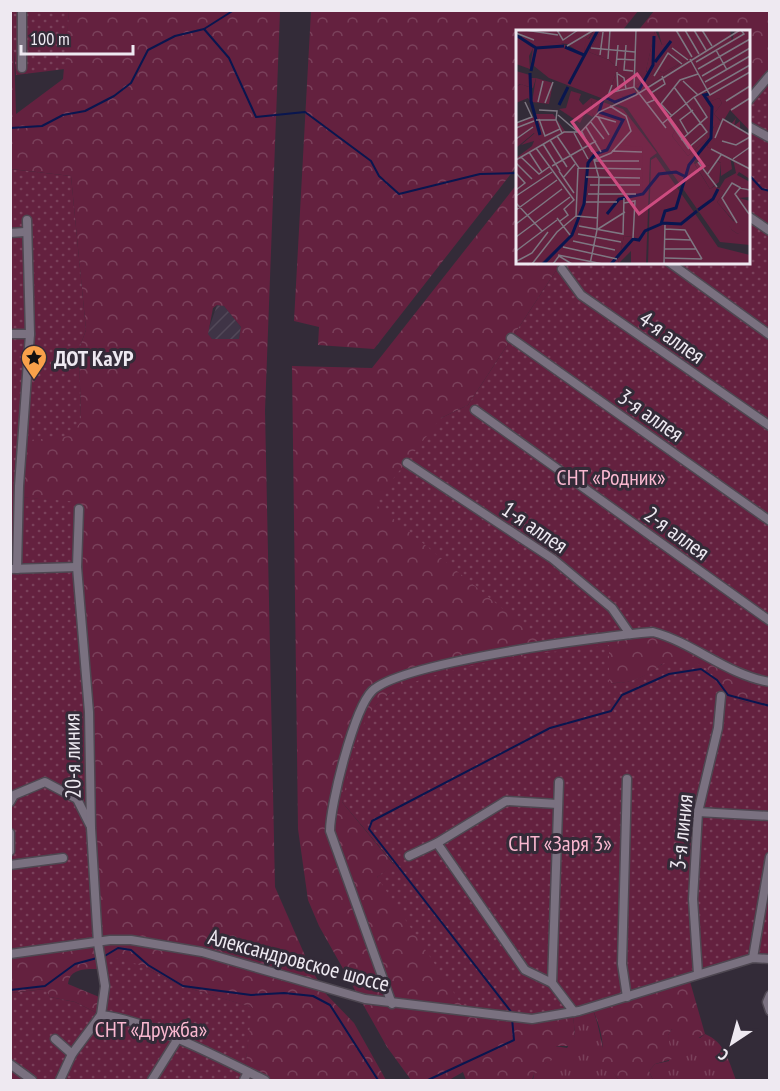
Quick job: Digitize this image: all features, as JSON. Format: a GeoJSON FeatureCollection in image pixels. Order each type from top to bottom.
{"type":"FeatureCollection","features":[{"type":"Feature","properties":{"kind":"street"},"geometry":{"type":"LineString","coordinates":[[22,10],[22,68]]}},
{"type":"Feature","properties":{"kind":"street"},"geometry":{"type":"LineString","coordinates":[[750,99],[770,75]]}},
{"type":"Feature","properties":{"kind":"street"},"geometry":{"type":"LineString","coordinates":[[750,127],[770,138]]}},
{"type":"Feature","properties":{"kind":"street"},"geometry":{"type":"LineString","coordinates":[[750,217],[770,231]]}},
{"type":"Feature","properties":{"kind":"street"},"geometry":{"type":"LineString","coordinates":[[27,220],[25,232],[30,334],[14,569],[77,567]]}},
{"type":"Feature","properties":{"kind":"street"},"geometry":{"type":"LineString","coordinates":[[10,233],[25,232]]}},
{"type":"Feature","properties":{"kind":"street"},"geometry":{"type":"LineString","coordinates":[[672,264],[770,335]]}},
{"type":"Feature","properties":{"kind":"street","name":"4-я аллея"},"geometry":{"type":"LineString","coordinates":[[561,269],[581,295],[770,426]]}},
{"type":"Feature","properties":{"kind":"street"},"geometry":{"type":"LineString","coordinates":[[10,334],[30,334]]}},
{"type":"Feature","properties":{"kind":"street","name":"3-я аллея"},"geometry":{"type":"LineString","coordinates":[[511,338],[770,521]]}},
{"type":"Feature","properties":{"kind":"street","name":"2-я аллея"},"geometry":{"type":"LineString","coordinates":[[475,410],[770,621]]}},
{"type":"Feature","properties":{"kind":"street","name":"1-я аллея"},"geometry":{"type":"LineString","coordinates":[[407,463],[554,559],[612,608],[630,634]]}},
{"type":"Feature","properties":{"kind":"street","name":"20-я линия"},"geometry":{"type":"LineString","coordinates":[[79,509],[77,567],[89,712],[91,828],[98,943],[105,986],[101,1015]]}},
{"type":"Feature","properties":{"kind":"street"},"geometry":{"type":"LineString","coordinates":[[392,1004],[330,831],[330,811],[364,702],[372,691],[388,682],[486,656],[653,632],[678,639],[751,679],[770,682]]}},
{"type":"Feature","properties":{"kind":"street","name":"3-я линия"},"geometry":{"type":"LineString","coordinates":[[698,974],[693,899],[698,812],[718,728],[721,696]]}},
{"type":"Feature","properties":{"kind":"street"},"geometry":{"type":"LineString","coordinates":[[627,779],[622,964],[627,997]]}},
{"type":"Feature","properties":{"kind":"street"},"geometry":{"type":"LineString","coordinates":[[10,802],[14,795],[45,782],[77,799],[91,828]]}},
{"type":"Feature","properties":{"kind":"street"},"geometry":{"type":"LineString","coordinates":[[552,983],[559,782]]}},
{"type":"Feature","properties":{"kind":"street"},"geometry":{"type":"LineString","coordinates":[[409,856],[437,843],[506,801],[558,804]]}},
{"type":"Feature","properties":{"kind":"street"},"geometry":{"type":"LineString","coordinates":[[698,812],[770,816]]}},
{"type":"Feature","properties":{"kind":"street"},"geometry":{"type":"LineString","coordinates":[[10,833],[10,851]]}},
{"type":"Feature","properties":{"kind":"street"},"geometry":{"type":"LineString","coordinates":[[437,843],[525,970],[552,983],[574,1012]]}},
{"type":"Feature","properties":{"kind":"street"},"geometry":{"type":"LineString","coordinates":[[753,958],[770,857]]}},
{"type":"Feature","properties":{"kind":"street"},"geometry":{"type":"LineString","coordinates":[[10,865],[63,858]]}},
{"type":"Feature","properties":{"kind":"street","name":"Александровское шоссе"},"geometry":{"type":"LineString","coordinates":[[10,954],[131,940],[198,951],[297,978],[342,994],[392,1004],[533,1019],[574,1012],[753,958],[770,959]]}},
{"type":"Feature","properties":{"kind":"street"},"geometry":{"type":"LineString","coordinates":[[770,995],[767,1002],[770,1011]]}},
{"type":"Feature","properties":{"kind":"street"},"geometry":{"type":"LineString","coordinates":[[60,1080],[72,1054],[101,1015],[116,1017],[177,1040],[246,1076],[265,1080]]}},
{"type":"Feature","properties":{"kind":"street"},"geometry":{"type":"LineString","coordinates":[[55,1039],[72,1054]]}},
{"type":"Feature","properties":{"kind":"street"},"geometry":{"type":"LineString","coordinates":[[152,1080],[177,1040]]}},
{"type":"Feature","properties":{"kind":"street"},"geometry":{"type":"LineString","coordinates":[[10,1064],[32,1080]]}},
{"type":"Feature","properties":{"kind":"shaded area"},"geometry":{"type":"Polygon","coordinates":[[[217,305],[224,306],[241,327],[239,339],[212,339],[207,334],[217,305]]]}},
{"type":"Feature","properties":{"kind":"green space"},"geometry":{"type":"Polygon","coordinates":[[[11,11],[69,11],[65,69],[16,75],[14,51],[11,51],[11,11]]]}},
{"type":"Feature","properties":{"kind":"green space"},"geometry":{"type":"Polygon","coordinates":[[[69,11],[280,11],[265,411],[275,887],[310,967],[326,994],[354,1023],[386,1080],[265,1080],[245,1071],[251,1007],[181,986],[145,967],[99,965],[97,969],[82,970],[71,975],[68,984],[104,999],[101,1015],[75,1002],[50,997],[44,989],[11,993],[10,954],[77,569],[80,503],[19,497],[22,441],[81,421],[79,349],[86,330],[71,176],[11,169],[11,51],[14,51],[16,114],[63,79],[69,11]],[[217,305],[213,308],[208,334],[212,339],[239,339],[241,327],[224,306],[217,305]]]}},
{"type":"Feature","properties":{"kind":"green space"},"geometry":{"type":"Polygon","coordinates":[[[311,11],[638,11],[623,30],[516,30],[516,167],[374,349],[318,345],[319,327],[294,321],[311,11]]]}},
{"type":"Feature","properties":{"kind":"green space"},"geometry":{"type":"Polygon","coordinates":[[[654,11],[769,11],[769,75],[750,100],[750,30],[639,30],[654,11]]]}},
{"type":"Feature","properties":{"kind":"green space"},"geometry":{"type":"Polygon","coordinates":[[[769,75],[769,959],[751,958],[559,1016],[468,1014],[377,877],[394,864],[342,802],[358,737],[377,704],[395,691],[420,680],[452,671],[522,657],[609,645],[609,683],[627,682],[640,678],[669,661],[680,659],[712,672],[725,693],[749,703],[751,679],[653,632],[548,646],[374,503],[441,418],[468,405],[560,264],[750,264],[750,100],[769,75]]]}},
{"type":"Feature","properties":{"kind":"green space"},"geometry":{"type":"Polygon","coordinates":[[[10,169],[71,176],[86,330],[79,349],[81,421],[71,436],[22,441],[20,497],[80,502],[77,569],[99,944],[10,954],[10,169]]]}},
{"type":"Feature","properties":{"kind":"green space"},"geometry":{"type":"Polygon","coordinates":[[[516,185],[516,264],[560,264],[468,405],[441,418],[653,632],[751,679],[750,703],[727,697],[713,679],[662,664],[637,679],[609,683],[609,645],[427,678],[389,694],[376,705],[342,802],[394,865],[377,877],[573,1013],[575,1036],[572,1046],[556,1046],[554,1058],[546,1063],[542,1071],[534,1074],[532,1080],[466,1080],[463,1072],[449,1080],[411,1080],[387,1047],[319,926],[308,900],[298,829],[292,366],[372,368],[516,185]]]}},
{"type":"Feature","properties":{"kind":"green space","name":"СНТ «Дружба»"},"geometry":{"type":"Polygon","coordinates":[[[119,958],[145,967],[181,986],[252,1007],[245,1071],[265,1080],[11,1080],[11,993],[45,989],[50,997],[75,1002],[101,1015],[101,961],[119,958]]]}},
{"type":"Feature","properties":{"kind":"green space"},"geometry":{"type":"Polygon","coordinates":[[[689,978],[705,1034],[692,1042],[685,1042],[672,1029],[668,1035],[672,1059],[655,1064],[649,1071],[653,1080],[619,1080],[611,1071],[600,1068],[603,1053],[602,1037],[592,1008],[689,978]]]}},
{"type":"Feature","properties":{"kind":"green space"},"geometry":{"type":"Polygon","coordinates":[[[592,1008],[608,1064],[619,1080],[533,1080],[534,1074],[546,1063],[555,1046],[567,1048],[575,1036],[573,1013],[592,1008]]]}},
{"type":"Feature","properties":{"kind":"green space"},"geometry":{"type":"Polygon","coordinates":[[[672,1029],[700,1038],[705,1034],[712,1038],[722,1047],[736,1080],[653,1080],[649,1071],[655,1064],[669,1061],[668,1035],[672,1029]]]}},
{"type":"Feature","properties":{"kind":"waterway"},"geometry":{"type":"LineString","coordinates":[[10,128],[42,126],[63,115],[85,111],[114,96],[131,83],[148,50],[175,36],[204,29],[234,10]]}},
{"type":"Feature","properties":{"kind":"waterway"},"geometry":{"type":"LineString","coordinates":[[204,29],[229,58],[256,117],[305,112],[371,161],[379,176],[399,194],[480,174],[516,173]]}},
{"type":"Feature","properties":{"kind":"waterway"},"geometry":{"type":"LineString","coordinates":[[750,176],[762,189],[770,191]]}},
{"type":"Feature","properties":{"kind":"waterway"},"geometry":{"type":"LineString","coordinates":[[512,1013],[369,829],[372,821],[550,728],[611,711],[622,695],[669,674],[701,669],[717,680],[728,695],[770,706]]}},
{"type":"Feature","properties":{"kind":"waterway"},"geometry":{"type":"LineString","coordinates":[[103,957],[118,948],[131,950],[148,965],[183,986],[251,995],[284,993],[313,996],[330,1005],[378,1080]]}},
{"type":"Feature","properties":{"kind":"waterway"},"geometry":{"type":"LineString","coordinates":[[10,990],[45,986],[75,964],[97,958]]}},
{"type":"Feature","properties":{"kind":"waterway"},"geometry":{"type":"LineString","coordinates":[[428,1080],[514,1040],[512,1018]]}},
{"type":"Feature","properties":{"kind":"place","name":"ДОТ КаУР"},"geometry":{"type":"Point","coordinates":[34,381]}},
{"type":"Feature","properties":{"kind":"park label","name":"СНТ «Родник»"},"geometry":{"type":"Point","coordinates":[611,477]}},
{"type":"Feature","properties":{"kind":"park label","name":"СНТ «Заря 3»"},"geometry":{"type":"Point","coordinates":[560,843]}}]}
